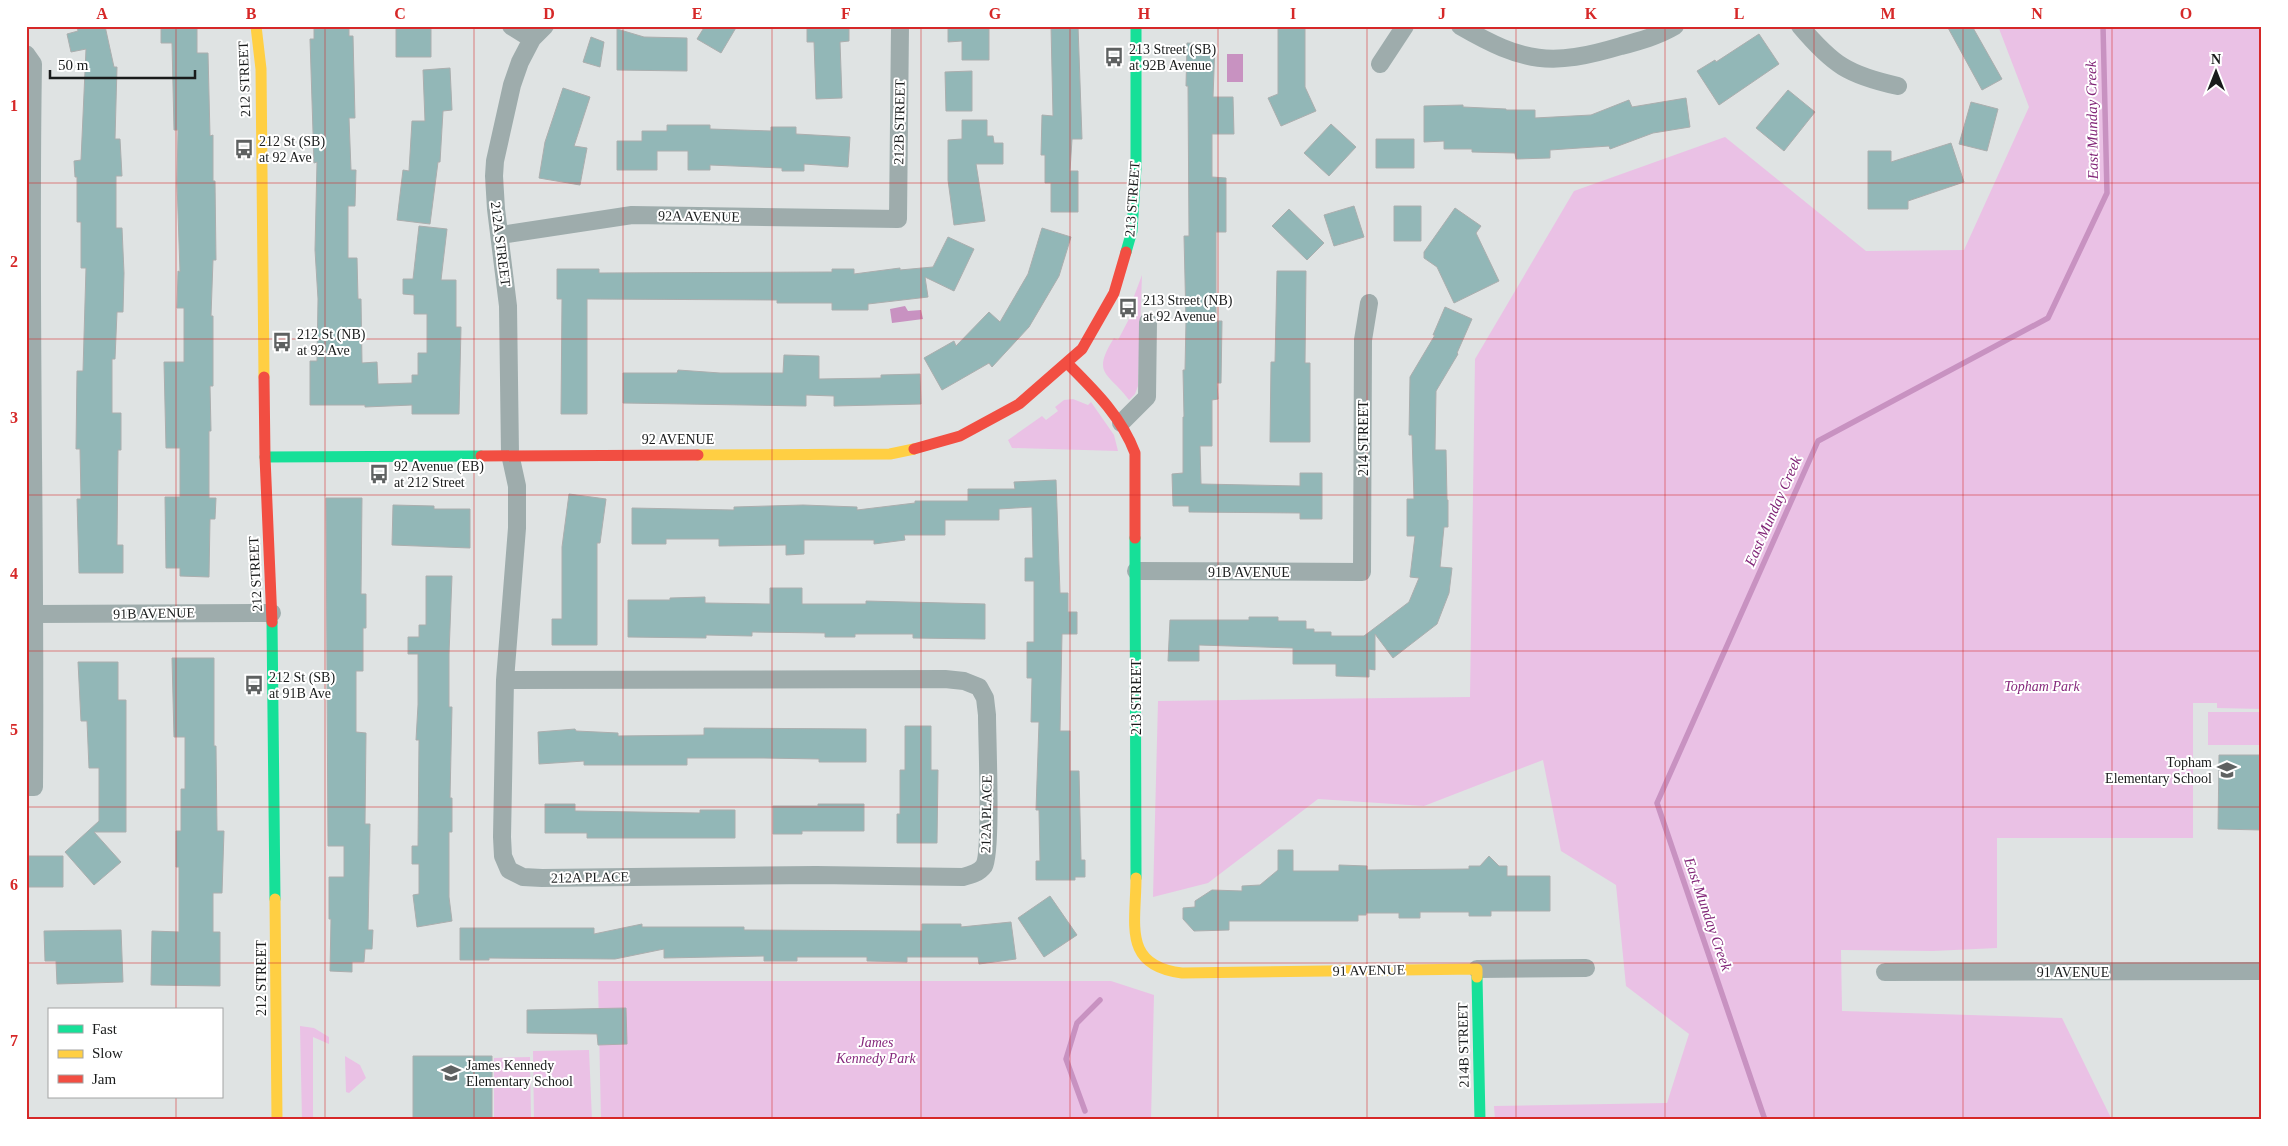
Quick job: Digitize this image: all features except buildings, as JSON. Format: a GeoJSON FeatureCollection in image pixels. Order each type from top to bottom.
{"type":"FeatureCollection","features":[{"type":"Feature","properties":{"kind":"street","name":"212 STREET"},"geometry":{"type":"LineString","coordinates":[[256,26],[261,69],[264,457],[272,613],[277,1120]]}},
{"type":"Feature","properties":{"kind":"street"},"geometry":{"type":"LineString","coordinates":[[512,26],[532,40]]}},
{"type":"Feature","properties":{"kind":"street","name":"212A STREET"},"geometry":{"type":"LineString","coordinates":[[510,454],[508,306],[494,192],[495,161],[512,85],[520,62],[532,40],[544,26]]}},
{"type":"Feature","properties":{"kind":"street","name":"212B STREET"},"geometry":{"type":"LineString","coordinates":[[898,219],[900,26]]}},
{"type":"Feature","properties":{"kind":"street","name":"213 STREET"},"geometry":{"type":"LineString","coordinates":[[1136,26],[1136,168],[1132,231],[1114,293],[1082,349],[1067,363],[1090,386],[1121,423],[1130,437],[1135,453],[1136,943],[1138,952],[1153,967]]}},
{"type":"Feature","properties":{"kind":"street"},"geometry":{"type":"LineString","coordinates":[[1380,64],[1405,26]]}},
{"type":"Feature","properties":{"kind":"street"},"geometry":{"type":"LineString","coordinates":[[1460,26],[1499,47],[1521,55],[1542,59],[1567,59],[1600,52],[1653,37],[1675,26]]}},
{"type":"Feature","properties":{"kind":"street"},"geometry":{"type":"LineString","coordinates":[[1800,26],[1822,53],[1836,64],[1867,79],[1898,86]]}},
{"type":"Feature","properties":{"kind":"street"},"geometry":{"type":"LineString","coordinates":[[26,54],[32,64],[28,217],[35,614],[30,787]]}},
{"type":"Feature","properties":{"kind":"street","name":"92A AVENUE"},"geometry":{"type":"LineString","coordinates":[[500,235],[632,215],[898,219]]}},
{"type":"Feature","properties":{"kind":"street","name":"214 STREET"},"geometry":{"type":"LineString","coordinates":[[1362,572],[1363,340],[1369,303]]}},
{"type":"Feature","properties":{"kind":"street"},"geometry":{"type":"LineString","coordinates":[[1121,423],[1146,398],[1148,322]]}},
{"type":"Feature","properties":{"kind":"street","name":"92 AVENUE"},"geometry":{"type":"LineString","coordinates":[[264,457],[510,454],[890,454],[924,447],[968,433],[1019,404],[1067,363]]}},
{"type":"Feature","properties":{"kind":"street","name":"212A PLACE"},"geometry":{"type":"LineString","coordinates":[[505,680],[945,679],[964,681],[979,687],[985,698],[987,715],[988,840],[984,866],[978,872],[963,877],[523,877],[509,870],[503,856],[505,680],[518,528],[517,486],[510,454]]}},
{"type":"Feature","properties":{"kind":"street","name":"91B AVENUE"},"geometry":{"type":"LineString","coordinates":[[1136,571],[1362,572]]}},
{"type":"Feature","properties":{"kind":"street","name":"91B AVENUE"},"geometry":{"type":"LineString","coordinates":[[35,614],[272,613]]}},
{"type":"Feature","properties":{"kind":"street","name":"91 AVENUE"},"geometry":{"type":"LineString","coordinates":[[1153,967],[1182,973],[1586,968]]}},
{"type":"Feature","properties":{"kind":"street","name":"214B STREET"},"geometry":{"type":"LineString","coordinates":[[1477,969],[1480,1120]]}},
{"type":"Feature","properties":{"kind":"street","name":"91 AVENUE"},"geometry":{"type":"LineString","coordinates":[[1885,972],[2262,971]]}},
{"type":"Feature","properties":{"kind":"green space","name":"Topham Park"},"geometry":{"type":"Polygon","coordinates":[[[1998,26],[2262,26],[2262,709],[2217,708],[2217,703],[2193,703],[2193,838],[1997,838],[1997,948],[1933,951],[1841,950],[1842,1011],[2062,1018],[2112,1120],[1495,1120],[1494,1106],[1667,1103],[1689,1034],[1626,986],[1616,885],[1561,851],[1543,760],[1424,806],[1318,799],[1208,883],[1153,897],[1158,701],[1470,697],[1475,359],[1574,191],[1725,137],[1866,251],[1964,250],[2029,107],[1998,26]]]}},
{"type":"Feature","properties":{"kind":"green space"},"geometry":{"type":"Polygon","coordinates":[[[1142,275],[1138,386],[1135,394],[1129,400],[1109,378],[1103,366],[1107,350],[1114,338],[1118,340],[1130,317],[1127,315],[1142,275]]]}},
{"type":"Feature","properties":{"kind":"green space"},"geometry":{"type":"Polygon","coordinates":[[[1073,399],[1088,405],[1091,402],[1114,435],[1118,451],[1012,448],[1008,440],[1042,416],[1046,420],[1058,411],[1055,407],[1064,400],[1073,399]]]}},
{"type":"Feature","properties":{"kind":"green space"},"geometry":{"type":"Polygon","coordinates":[[[2208,712],[2262,712],[2262,745],[2208,745],[2208,712]]]}},
{"type":"Feature","properties":{"kind":"green space","name":"James Kennedy Park"},"geometry":{"type":"Polygon","coordinates":[[[598,981],[1111,981],[1154,995],[1151,1120],[601,1120],[598,981]]]}},
{"type":"Feature","properties":{"kind":"green space"},"geometry":{"type":"Polygon","coordinates":[[[300,1026],[314,1028],[329,1037],[329,1044],[313,1037],[313,1120],[302,1120],[300,1026]]]}},
{"type":"Feature","properties":{"kind":"green space"},"geometry":{"type":"Polygon","coordinates":[[[589,1050],[592,1120],[534,1120],[533,1051],[589,1050]]]}},
{"type":"Feature","properties":{"kind":"green space"},"geometry":{"type":"Polygon","coordinates":[[[345,1056],[360,1065],[366,1078],[349,1093],[346,1092],[345,1056]]]}},
{"type":"Feature","properties":{"kind":"green space"},"geometry":{"type":"Polygon","coordinates":[[[530,1057],[531,1120],[494,1120],[494,1058],[530,1057]]]}},
{"type":"Feature","properties":{"kind":"shaded area"},"geometry":{"type":"Polygon","coordinates":[[[1227,54],[1243,54],[1243,82],[1227,82],[1227,54]]]}},
{"type":"Feature","properties":{"kind":"shaded area"},"geometry":{"type":"Polygon","coordinates":[[[905,306],[908,311],[921,310],[923,319],[892,323],[890,309],[905,306]]]}},
{"type":"Feature","properties":{"kind":"waterway","name":"East Munday Creek"},"geometry":{"type":"LineString","coordinates":[[1765,1120],[1657,803],[1818,441],[2048,318],[2107,193],[2103,26]]}},
{"type":"Feature","properties":{"kind":"waterway"},"geometry":{"type":"LineString","coordinates":[[1085,1111],[1066,1059],[1077,1023],[1100,1000]]}},
{"type":"Feature","properties":{"kind":"traffic: fast"},"geometry":{"type":"LineString","coordinates":[[1126,252],[1132,231],[1136,168],[1136,26]]}},
{"type":"Feature","properties":{"kind":"traffic: fast"},"geometry":{"type":"LineString","coordinates":[[265,457],[481,456]]}},
{"type":"Feature","properties":{"kind":"traffic: fast"},"geometry":{"type":"LineString","coordinates":[[1135,538],[1136,878]]}},
{"type":"Feature","properties":{"kind":"traffic: fast"},"geometry":{"type":"LineString","coordinates":[[272,622],[275,899]]}},
{"type":"Feature","properties":{"kind":"traffic: fast"},"geometry":{"type":"LineString","coordinates":[[1477,977],[1480,1120]]}},
{"type":"Feature","properties":{"kind":"traffic: slow"},"geometry":{"type":"LineString","coordinates":[[256,26],[261,69],[264,377]]}},
{"type":"Feature","properties":{"kind":"traffic: slow"},"geometry":{"type":"LineString","coordinates":[[698,455],[890,454],[914,449]]}},
{"type":"Feature","properties":{"kind":"traffic: slow"},"geometry":{"type":"LineString","coordinates":[[1136,878],[1136,940],[1141,952],[1150,962],[1163,969],[1182,973],[1477,969],[1477,977]]}},
{"type":"Feature","properties":{"kind":"traffic: slow"},"geometry":{"type":"LineString","coordinates":[[275,899],[277,1120]]}},
{"type":"Feature","properties":{"kind":"traffic: jam"},"geometry":{"type":"LineString","coordinates":[[914,449],[960,436],[1019,404],[1082,349],[1114,293],[1126,252]]}},
{"type":"Feature","properties":{"kind":"traffic: jam"},"geometry":{"type":"LineString","coordinates":[[1067,363],[1106,404],[1122,427],[1135,453],[1135,538]]}},
{"type":"Feature","properties":{"kind":"traffic: jam"},"geometry":{"type":"LineString","coordinates":[[264,377],[265,457],[272,622]]}},
{"type":"Feature","properties":{"kind":"traffic: jam"},"geometry":{"type":"LineString","coordinates":[[481,456],[698,455]]}},
{"type":"Feature","properties":{"kind":"place","name":"213 Street (SB) at 92B Avenue"},"geometry":{"type":"Point","coordinates":[1114,57]}},
{"type":"Feature","properties":{"kind":"place","name":"212 St (SB) at 92 Ave"},"geometry":{"type":"Point","coordinates":[244,149]}},
{"type":"Feature","properties":{"kind":"place","name":"213 Street (NB) at 92 Avenue"},"geometry":{"type":"Point","coordinates":[1128,308]}},
{"type":"Feature","properties":{"kind":"place","name":"212 St (NB) at 92 Ave"},"geometry":{"type":"Point","coordinates":[282,342]}},
{"type":"Feature","properties":{"kind":"place","name":"92 Avenue (EB) at 212 Street"},"geometry":{"type":"Point","coordinates":[379,474]}},
{"type":"Feature","properties":{"kind":"place","name":"212 St (SB) at 91B Ave"},"geometry":{"type":"Point","coordinates":[254,685]}},
{"type":"Feature","properties":{"kind":"place","name":"Topham Elementary School"},"geometry":{"type":"Point","coordinates":[2227,770]}},
{"type":"Feature","properties":{"kind":"place","name":"James Kennedy Elementary School"},"geometry":{"type":"Point","coordinates":[451,1073]}}]}
